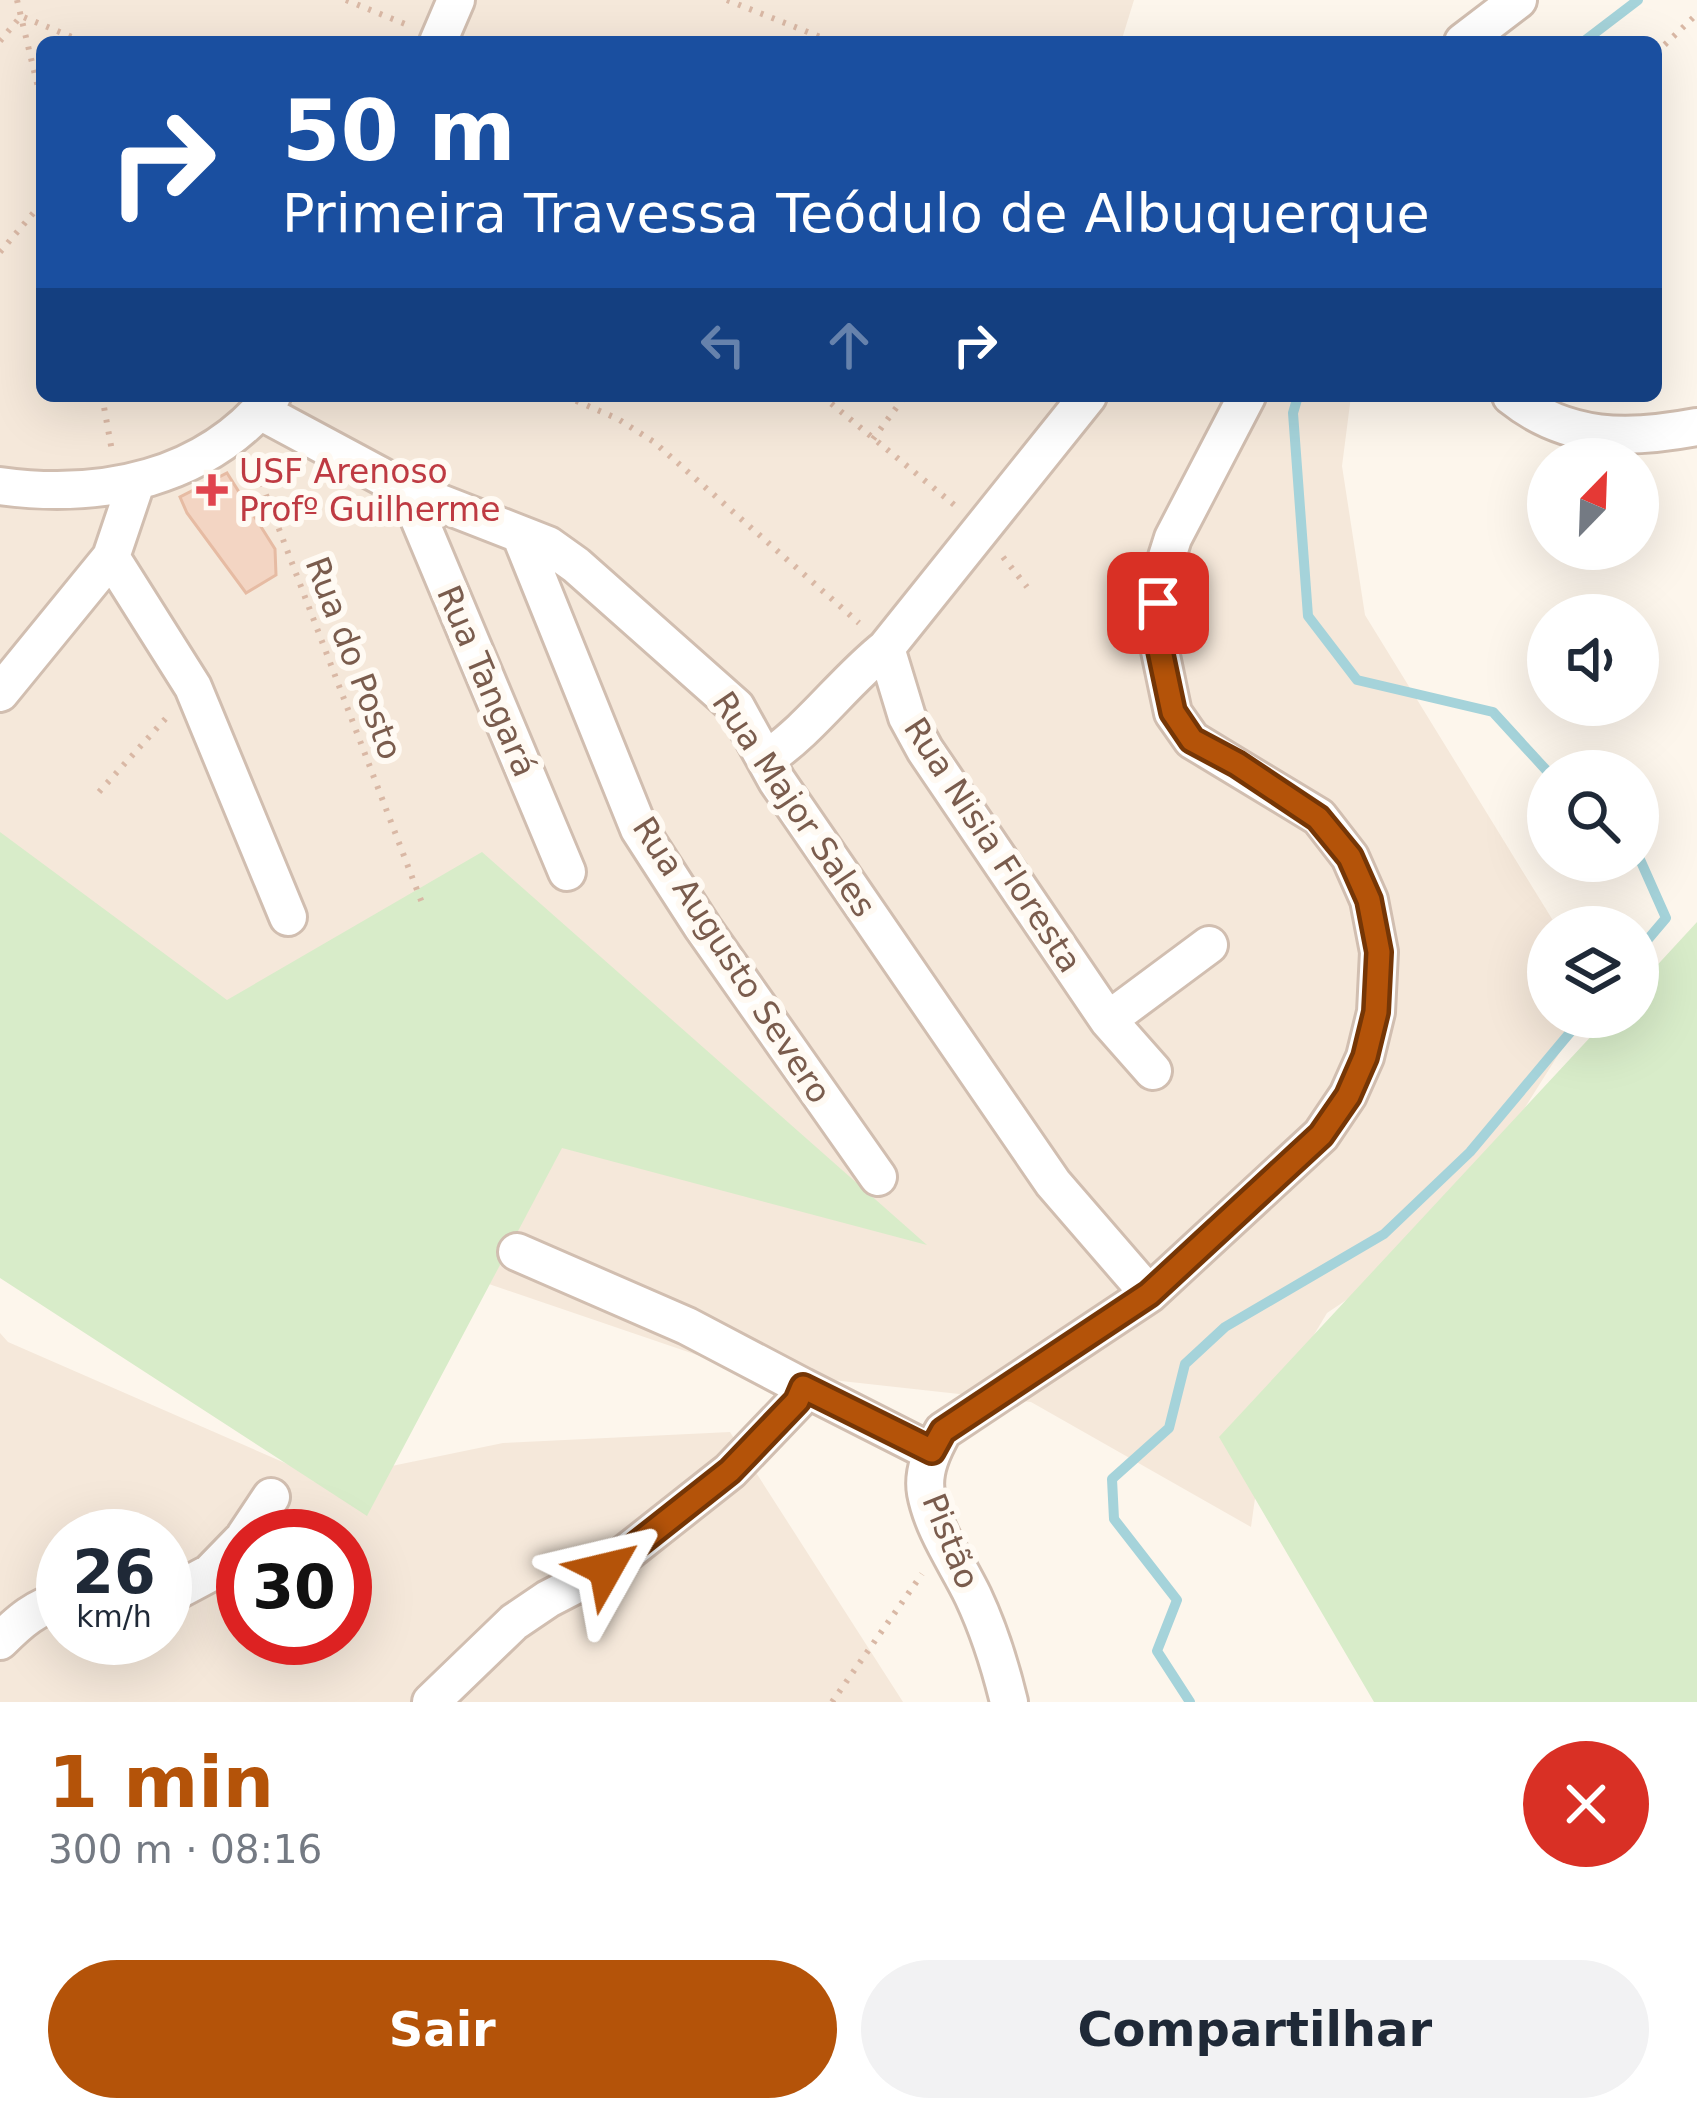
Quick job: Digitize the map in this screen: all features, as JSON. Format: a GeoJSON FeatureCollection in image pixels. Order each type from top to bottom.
{"type":"FeatureCollection","features":[{"type":"Feature","properties":{"kind":"street"},"geometry":{"type":"LineString","coordinates":[[441,36],[456,0]]}},
{"type":"Feature","properties":{"kind":"street"},"geometry":{"type":"LineString","coordinates":[[1470,36],[1518,0]]}},
{"type":"Feature","properties":{"kind":"street"},"geometry":{"type":"LineString","coordinates":[[766,759],[807,728],[886,648],[1083,402]]}},
{"type":"Feature","properties":{"kind":"street","name":"Pistão"},"geometry":{"type":"LineString","coordinates":[[1009,1702],[982,1617],[944,1541],[926,1492],[932,1451],[943,1431],[1149,1294],[1321,1135],[1348,1096],[1365,1057],[1376,1012],[1379,952],[1369,900],[1350,857],[1318,818],[1192,740],[1173,712],[1155,627],[1160,579],[1173,538],[1244,402]]}},
{"type":"Feature","properties":{"kind":"street"},"geometry":{"type":"LineString","coordinates":[[1519,402],[1570,430],[1613,437],[1697,428]]}},
{"type":"Feature","properties":{"kind":"street"},"geometry":{"type":"LineString","coordinates":[[0,486],[33,490],[127,484],[190,462],[258,412]]}},
{"type":"Feature","properties":{"kind":"street","name":"Rua Major Sales"},"geometry":{"type":"LineString","coordinates":[[258,412],[406,490],[548,545],[716,686],[744,719],[766,759],[1053,1183],[1149,1294]]}},
{"type":"Feature","properties":{"kind":"street"},"geometry":{"type":"LineString","coordinates":[[0,693],[111,557],[127,484]]}},
{"type":"Feature","properties":{"kind":"street","name":"Rua Tangará"},"geometry":{"type":"LineString","coordinates":[[406,490],[567,872]]}},
{"type":"Feature","properties":{"kind":"street","name":"Rua Augusto Severo"},"geometry":{"type":"LineString","coordinates":[[520,534],[640,829],[703,928],[878,1177]]}},
{"type":"Feature","properties":{"kind":"street"},"geometry":{"type":"LineString","coordinates":[[111,557],[193,687],[288,916]]}},
{"type":"Feature","properties":{"kind":"street","name":"Rua Nisia Floresta"},"geometry":{"type":"LineString","coordinates":[[886,648],[907,717],[925,750],[1108,1020],[1153,1071]]}},
{"type":"Feature","properties":{"kind":"street"},"geometry":{"type":"LineString","coordinates":[[1108,1020],[1209,945]]}},
{"type":"Feature","properties":{"kind":"street"},"geometry":{"type":"LineString","coordinates":[[517,1252],[687,1326],[932,1451]]}},
{"type":"Feature","properties":{"kind":"street"},"geometry":{"type":"LineString","coordinates":[[431,1702],[514,1622],[606,1569],[730,1471],[797,1401],[803,1387]]}},
{"type":"Feature","properties":{"kind":"street"},"geometry":{"type":"LineString","coordinates":[[263,1509],[271,1497]]}},
{"type":"Feature","properties":{"kind":"street"},"geometry":{"type":"LineString","coordinates":[[0,1641],[36,1611]]}},
{"type":"Feature","properties":{"kind":"path"},"geometry":{"type":"LineString","coordinates":[[17,0],[36,79]]}},
{"type":"Feature","properties":{"kind":"path"},"geometry":{"type":"LineString","coordinates":[[346,0],[430,36]]}},
{"type":"Feature","properties":{"kind":"path"},"geometry":{"type":"LineString","coordinates":[[727,0],[818,36]]}},
{"type":"Feature","properties":{"kind":"path"},"geometry":{"type":"LineString","coordinates":[[1662,47],[1697,14]]}},
{"type":"Feature","properties":{"kind":"path"},"geometry":{"type":"LineString","coordinates":[[0,41],[21,16]]}},
{"type":"Feature","properties":{"kind":"path"},"geometry":{"type":"LineString","coordinates":[[21,16],[69,36]]}},
{"type":"Feature","properties":{"kind":"path"},"geometry":{"type":"LineString","coordinates":[[0,252],[36,210]]}},
{"type":"Feature","properties":{"kind":"path"},"geometry":{"type":"LineString","coordinates":[[104,402],[127,484]]}},
{"type":"Feature","properties":{"kind":"path"},"geometry":{"type":"LineString","coordinates":[[579,402],[655,442],[886,648]]}},
{"type":"Feature","properties":{"kind":"path"},"geometry":{"type":"LineString","coordinates":[[829,402],[981,527],[1027,587]]}},
{"type":"Feature","properties":{"kind":"path"},"geometry":{"type":"LineString","coordinates":[[873,439],[901,402]]}},
{"type":"Feature","properties":{"kind":"path","name":"Rua do Posto"},"geometry":{"type":"LineString","coordinates":[[258,412],[422,903]]}},
{"type":"Feature","properties":{"kind":"path"},"geometry":{"type":"LineString","coordinates":[[99,792],[193,687]]}},
{"type":"Feature","properties":{"kind":"path"},"geometry":{"type":"LineString","coordinates":[[832,1702],[944,1541]]}},
{"type":"Feature","properties":{"kind":"shaded area"},"geometry":{"type":"Polygon","coordinates":[[[0,0],[1134,0],[1123,36],[36,36],[36,402],[1350,402],[1342,466],[1365,615],[1544,906],[1527,906],[1527,1038],[1569,1038],[1446,1233],[1327,1313],[1267,1413],[1251,1527],[1031,1402],[741,1370],[246,1201],[0,1058],[0,0]]]}},
{"type":"Feature","properties":{"kind":"shaded area"},"geometry":{"type":"Polygon","coordinates":[[[0,1333],[8,1342],[324,1480],[503,1443],[730,1432],[903,1702],[0,1702],[0,1333]]]}},
{"type":"Feature","properties":{"kind":"green space"},"geometry":{"type":"Polygon","coordinates":[[[0,832],[227,1000],[482,852],[927,1245],[562,1148],[371,1509],[356,1509],[0,1278],[0,832]]]}},
{"type":"Feature","properties":{"kind":"green space"},"geometry":{"type":"Polygon","coordinates":[[[1697,922],[1697,1702],[1374,1702],[1219,1437],[1590,1038],[1659,1038],[1659,963],[1697,922]]]}},
{"type":"Feature","properties":{"kind":"building"},"geometry":{"type":"Polygon","coordinates":[[[227,473],[275,549],[276,575],[246,593],[180,497],[227,473]]]}},
{"type":"Feature","properties":{"kind":"waterway"},"geometry":{"type":"LineString","coordinates":[[1591,36],[1638,0]]}},
{"type":"Feature","properties":{"kind":"waterway"},"geometry":{"type":"LineString","coordinates":[[1296,402],[1293,413],[1308,616],[1357,680],[1493,712],[1528,750]]}},
{"type":"Feature","properties":{"kind":"waterway"},"geometry":{"type":"LineString","coordinates":[[1650,882],[1666,918],[1659,926]]}},
{"type":"Feature","properties":{"kind":"waterway"},"geometry":{"type":"LineString","coordinates":[[1190,1702],[1157,1651],[1177,1600],[1114,1519],[1112,1479],[1169,1428],[1185,1364],[1225,1327],[1384,1234],[1470,1152],[1565,1038]]}},
{"type":"Feature","properties":{"kind":"place","name":"USF Arenoso Profº Guilherme"},"geometry":{"type":"Point","coordinates":[212,490]}},
{"type":"Feature","properties":{"kind":"route"},"geometry":{"type":"LineString","coordinates":[[606,1569],[730,1471],[797,1401],[803,1387],[932,1451],[943,1431],[1149,1294],[1284,1173],[1321,1135],[1348,1096],[1365,1057],[1376,1012],[1379,952],[1369,900],[1350,857],[1318,818],[1192,740],[1173,712],[1155,627],[1158,603]]}}]}
